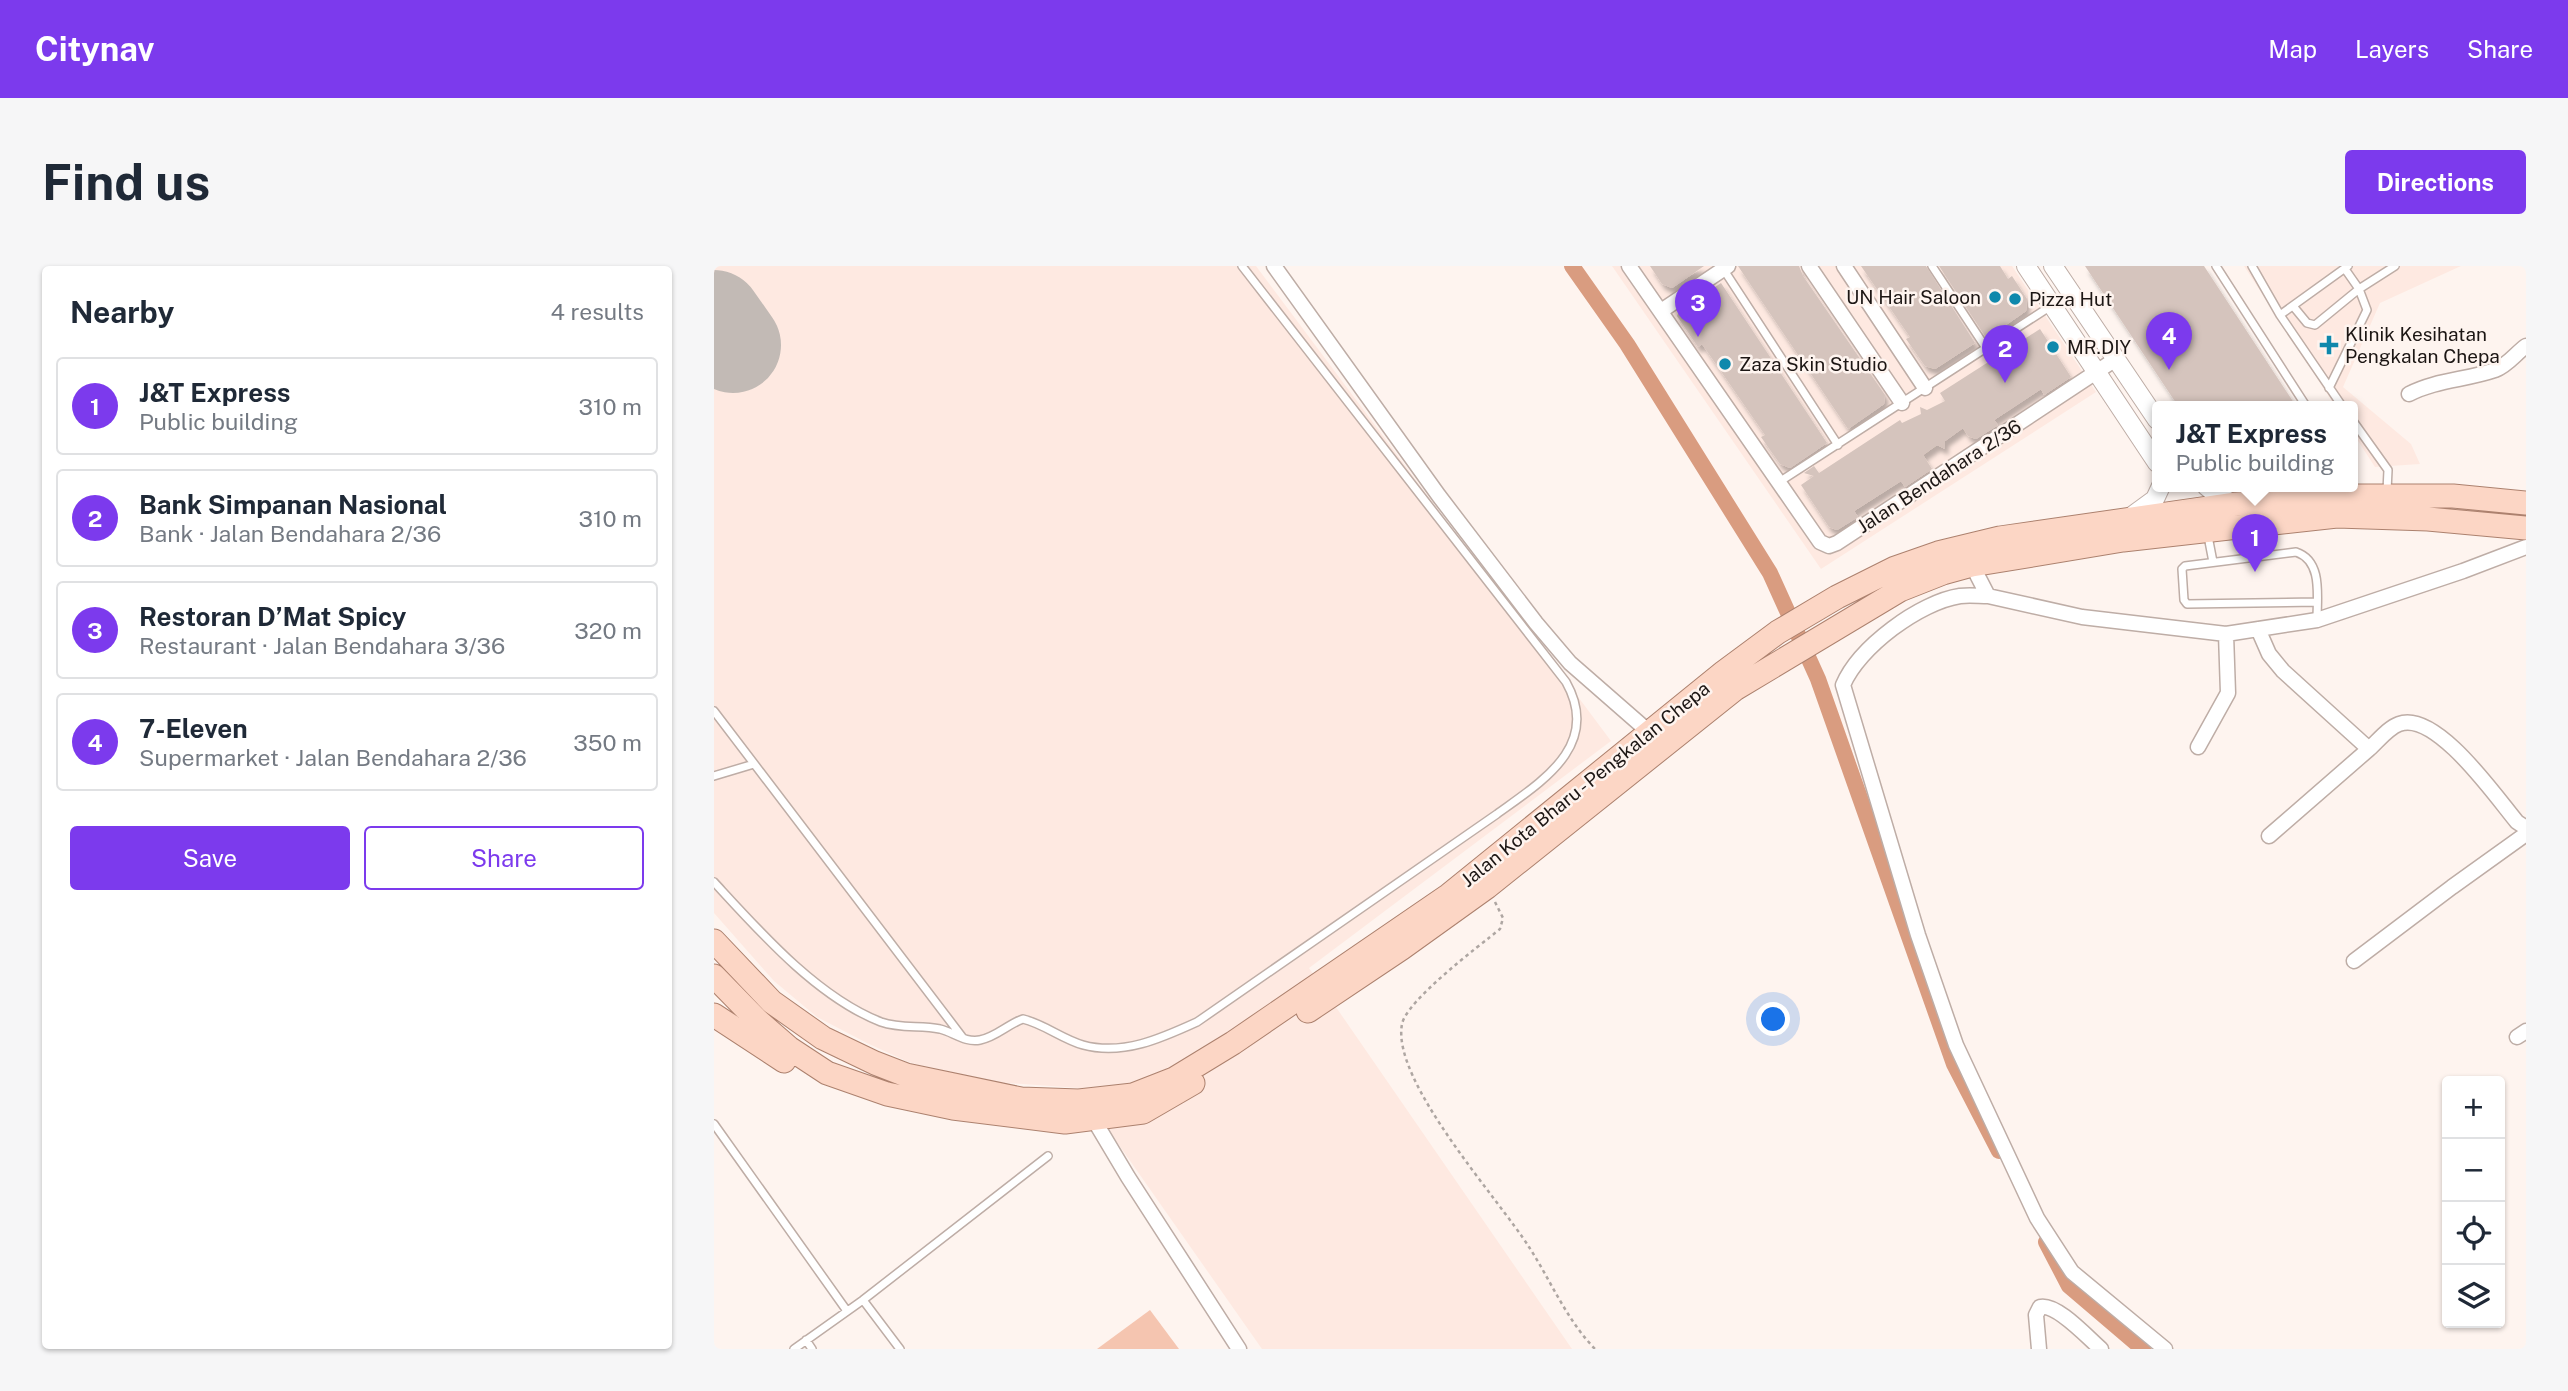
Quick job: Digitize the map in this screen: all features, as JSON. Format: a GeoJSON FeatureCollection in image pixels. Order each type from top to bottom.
{"type":"FeatureCollection","features":[{"type":"Feature","properties":{"kind":"main road","name":"Jalan Kota Bharu - Pengkalan Chepa"},"geometry":{"type":"LineString","coordinates":[[723,977],[772,1002],[823,1038],[906,1075],[1021,1099],[1079,1101],[1133,1095],[1174,1079],[1233,1043],[1417,918],[1724,672],[1778,632],[1837,597],[1895,568],[1938,553],[2000,538],[2333,492]]}},
{"type":"Feature","properties":{"kind":"main road","name":"Jalan Kota Bharu - Pengkalan Chepa"},"geometry":{"type":"LineString","coordinates":[[2350,492],[2388,496],[2453,496],[2526,503]]}},
{"type":"Feature","properties":{"kind":"main road","name":"Jalan Kota Bharu - Pengkalan Chepa"},"geometry":{"type":"LineString","coordinates":[[714,941],[723,977],[758,1021],[789,1048],[827,1073],[887,1094],[953,1108],[1065,1122],[1143,1112],[1235,1059],[1402,948],[1487,887],[1735,689],[1900,590],[1972,565],[2123,540],[2337,516],[2428,519],[2526,528]]}},
{"type":"Feature","properties":{"kind":"main road"},"geometry":{"type":"LineString","coordinates":[[714,1015],[785,1061],[827,1073]]}},
{"type":"Feature","properties":{"kind":"street"},"geometry":{"type":"LineString","coordinates":[[1274,266],[1439,496],[1536,623],[1570,663],[1650,732]]}},
{"type":"Feature","properties":{"kind":"street"},"geometry":{"type":"LineString","coordinates":[[1629,266],[1779,483]]}},
{"type":"Feature","properties":{"kind":"street"},"geometry":{"type":"LineString","coordinates":[[1809,266],[1902,403]]}},
{"type":"Feature","properties":{"kind":"street"},"geometry":{"type":"LineString","coordinates":[[1844,266],[1925,388]]}},
{"type":"Feature","properties":{"kind":"street"},"geometry":{"type":"LineString","coordinates":[[2026,266],[2152,455]]}},
{"type":"Feature","properties":{"kind":"street"},"geometry":{"type":"LineString","coordinates":[[2053,266],[2152,413]]}},
{"type":"Feature","properties":{"kind":"street"},"geometry":{"type":"LineString","coordinates":[[1661,311],[1725,267]]}},
{"type":"Feature","properties":{"kind":"street"},"geometry":{"type":"LineString","coordinates":[[2409,394],[2425,386],[2494,370],[2509,362],[2526,346]]}},
{"type":"Feature","properties":{"kind":"street","name":"Jalan Bendahara 2/36"},"geometry":{"type":"LineString","coordinates":[[1779,483],[1820,542],[1829,546],[2116,359]]}},
{"type":"Feature","properties":{"kind":"street"},"geometry":{"type":"LineString","coordinates":[[2123,521],[2155,499],[2158,492]]}},
{"type":"Feature","properties":{"kind":"street"},"geometry":{"type":"LineString","coordinates":[[2213,492],[2236,505]]}},
{"type":"Feature","properties":{"kind":"street"},"geometry":{"type":"LineString","coordinates":[[2165,1349],[2072,1272],[2037,1218],[1956,1045],[1918,935],[1843,685],[1859,659],[1888,632],[1931,606],[1960,596],[1987,596],[2082,617],[2226,634],[2318,620],[2526,547]]}},
{"type":"Feature","properties":{"kind":"street"},"geometry":{"type":"LineString","coordinates":[[1972,565],[1987,596]]}},
{"type":"Feature","properties":{"kind":"street"},"geometry":{"type":"LineString","coordinates":[[2258,629],[2269,654],[2283,671],[2369,749]]}},
{"type":"Feature","properties":{"kind":"street"},"geometry":{"type":"LineString","coordinates":[[2198,747],[2228,693],[2226,634]]}},
{"type":"Feature","properties":{"kind":"street"},"geometry":{"type":"LineString","coordinates":[[2269,836],[2397,725],[2407,722],[2430,730],[2445,740],[2517,822],[2526,828]]}},
{"type":"Feature","properties":{"kind":"street"},"geometry":{"type":"LineString","coordinates":[[2354,961],[2526,834]]}},
{"type":"Feature","properties":{"kind":"street"},"geometry":{"type":"LineString","coordinates":[[1094,1120],[1239,1349]]}},
{"type":"Feature","properties":{"kind":"street"},"geometry":{"type":"LineString","coordinates":[[2039,1349],[2036,1315],[2040,1307],[2046,1306],[2057,1311],[2101,1349]]}},
{"type":"Feature","properties":{"kind":"lane"},"geometry":{"type":"LineString","coordinates":[[714,882],[790,959],[831,993],[881,1022],[899,1027],[940,1029],[963,1039],[982,1040],[1023,1019],[1034,1021],[1050,1032],[1085,1045],[1118,1048],[1156,1041],[1197,1021],[1497,814],[1536,785],[1569,752],[1577,716],[1574,697],[1566,682],[1242,266]]}},
{"type":"Feature","properties":{"kind":"lane"},"geometry":{"type":"LineString","coordinates":[[1931,266],[1986,348]]}},
{"type":"Feature","properties":{"kind":"lane"},"geometry":{"type":"LineString","coordinates":[[2216,266],[2303,401]]}},
{"type":"Feature","properties":{"kind":"lane"},"geometry":{"type":"LineString","coordinates":[[2252,266],[2280,315],[2339,401]]}},
{"type":"Feature","properties":{"kind":"lane"},"geometry":{"type":"LineString","coordinates":[[2293,306],[2307,323],[2315,325],[2359,289],[2395,266]]}},
{"type":"Feature","properties":{"kind":"lane"},"geometry":{"type":"LineString","coordinates":[[1725,267],[1838,445]]}},
{"type":"Feature","properties":{"kind":"lane"},"geometry":{"type":"LineString","coordinates":[[2280,315],[2347,267],[2367,310],[2329,387]]}},
{"type":"Feature","properties":{"kind":"lane"},"geometry":{"type":"LineString","coordinates":[[1779,483],[2071,293]]}},
{"type":"Feature","properties":{"kind":"lane"},"geometry":{"type":"LineString","coordinates":[[2358,428],[2388,470],[2388,496]]}},
{"type":"Feature","properties":{"kind":"lane"},"geometry":{"type":"LineString","coordinates":[[2207,531],[2213,562]]}},
{"type":"Feature","properties":{"kind":"lane"},"geometry":{"type":"LineString","coordinates":[[2317,602],[2187,604],[2184,600],[2182,569],[2185,566],[2213,562],[2296,552],[2304,554],[2316,570],[2318,620]]}},
{"type":"Feature","properties":{"kind":"lane"},"geometry":{"type":"LineString","coordinates":[[714,711],[963,1039]]}},
{"type":"Feature","properties":{"kind":"lane"},"geometry":{"type":"LineString","coordinates":[[714,776],[754,764]]}},
{"type":"Feature","properties":{"kind":"lane"},"geometry":{"type":"LineString","coordinates":[[714,1125],[847,1311]]}},
{"type":"Feature","properties":{"kind":"lane"},"geometry":{"type":"LineString","coordinates":[[794,1349],[863,1300],[1048,1156]]}},
{"type":"Feature","properties":{"kind":"lane"},"geometry":{"type":"LineString","coordinates":[[863,1300],[900,1349]]}},
{"type":"Feature","properties":{"kind":"lane"},"geometry":{"type":"LineString","coordinates":[[806,1340],[812,1349]]}},
{"type":"Feature","properties":{"kind":"path"},"geometry":{"type":"LineString","coordinates":[[1487,887],[1503,918],[1500,929],[1436,982],[1411,1008],[1403,1020],[1401,1034],[1404,1053],[1436,1119],[1529,1247],[1573,1322],[1595,1349]]}},
{"type":"Feature","properties":{"kind":"shaded area"},"geometry":{"type":"Polygon","coordinates":[[[714,266],[1256,266],[1611,741],[1309,968],[1572,1349],[1262,1349],[1079,1088],[964,1080],[906,1061],[867,1043],[817,1017],[774,981],[714,913],[714,266]]]}},
{"type":"Feature","properties":{"kind":"shaded area"},"geometry":{"type":"Polygon","coordinates":[[[1612,266],[2012,266],[2096,392],[1821,569],[1612,266]]]}},
{"type":"Feature","properties":{"kind":"shaded area","name":"Klinik Kesihatan Pengkalan Chepa"},"geometry":{"type":"Polygon","coordinates":[[[2244,266],[2461,266],[2380,303],[2343,387],[2411,444],[2420,464],[2375,467],[2358,441],[2358,401],[2332,401],[2244,266]]]}},
{"type":"Feature","properties":{"kind":"shaded area"},"geometry":{"type":"Polygon","coordinates":[[[1150,1310],[1179,1349],[1097,1349],[1150,1310]]]}},
{"type":"Feature","properties":{"kind":"building"},"geometry":{"type":"Polygon","coordinates":[[[1650,266],[1704,266],[1672,288],[1662,284],[1650,266]]]}},
{"type":"Feature","properties":{"kind":"building"},"geometry":{"type":"Polygon","coordinates":[[[1738,266],[1799,266],[1803,276],[1885,395],[1884,404],[1848,429],[1738,266]]]}},
{"type":"Feature","properties":{"kind":"building"},"geometry":{"type":"Polygon","coordinates":[[[1861,266],[1926,266],[1975,343],[1935,369],[1925,366],[1906,339],[1910,337],[1861,266]]]}},
{"type":"Feature","properties":{"kind":"building"},"geometry":{"type":"Polygon","coordinates":[[[1939,266],[2000,266],[2008,279],[2012,276],[2027,299],[2026,311],[1990,336],[1985,336],[1939,266]]]}},
{"type":"Feature","properties":{"kind":"building"},"geometry":{"type":"Polygon","coordinates":[[[2085,266],[2204,266],[2293,401],[2175,401],[2085,266]]]}},
{"type":"Feature","properties":{"kind":"building"},"geometry":{"type":"Polygon","coordinates":[[[1721,283],[1827,443],[1790,468],[1780,464],[1761,437],[1765,435],[1702,344],[1698,347],[1677,316],[1679,311],[1721,283]]]}},
{"type":"Feature","properties":{"kind":"building"},"geometry":{"type":"Polygon","coordinates":[[[2040,329],[2071,377],[2044,395],[2041,389],[1994,420],[1998,425],[1976,439],[1968,436],[1963,428],[1945,441],[1945,449],[1937,445],[1923,455],[1932,469],[1905,487],[1901,481],[1854,511],[1858,517],[1837,530],[1829,527],[1801,485],[1814,476],[1804,473],[1814,466],[1819,473],[1900,420],[1902,423],[1921,414],[1920,407],[1927,410],[1945,401],[1940,393],[2040,329]]]}},
{"type":"Feature","properties":{"kind":"waterway"},"geometry":{"type":"LineString","coordinates":[[1572,266],[1627,344],[1770,573],[1818,679],[1954,1064],[1999,1151]]}},
{"type":"Feature","properties":{"kind":"waterway"},"geometry":{"type":"LineString","coordinates":[[2046,1242],[2069,1286],[2143,1349]]}},
{"type":"Feature","properties":{"kind":"runway"},"geometry":{"type":"LineString","coordinates":[[714,318],[733,345]]}},
{"type":"Feature","properties":{"kind":"place","name":"UN Hair Saloon"},"geometry":{"type":"Point","coordinates":[1995,297]}},
{"type":"Feature","properties":{"kind":"place","name":"Pizza Hut"},"geometry":{"type":"Point","coordinates":[2015,299]}},
{"type":"Feature","properties":{"kind":"place","name":"Restoran D’Mat Spicy"},"geometry":{"type":"Point","coordinates":[1698,337]}},
{"type":"Feature","properties":{"kind":"place","name":"Klinik Kesihatan Pengkalan Chepa"},"geometry":{"type":"Point","coordinates":[2329,345]}},
{"type":"Feature","properties":{"kind":"place","name":"MR.DIY"},"geometry":{"type":"Point","coordinates":[2053,347]}},
{"type":"Feature","properties":{"kind":"place","name":"Zaza Skin Studio"},"geometry":{"type":"Point","coordinates":[1725,364]}},
{"type":"Feature","properties":{"kind":"place","name":"7-Eleven"},"geometry":{"type":"Point","coordinates":[2169,370]}},
{"type":"Feature","properties":{"kind":"place","name":"Bank Simpanan Nasional"},"geometry":{"type":"Point","coordinates":[2005,383]}},
{"type":"Feature","properties":{"kind":"place","name":"J&T Express"},"geometry":{"type":"Point","coordinates":[2255,572]}}]}
